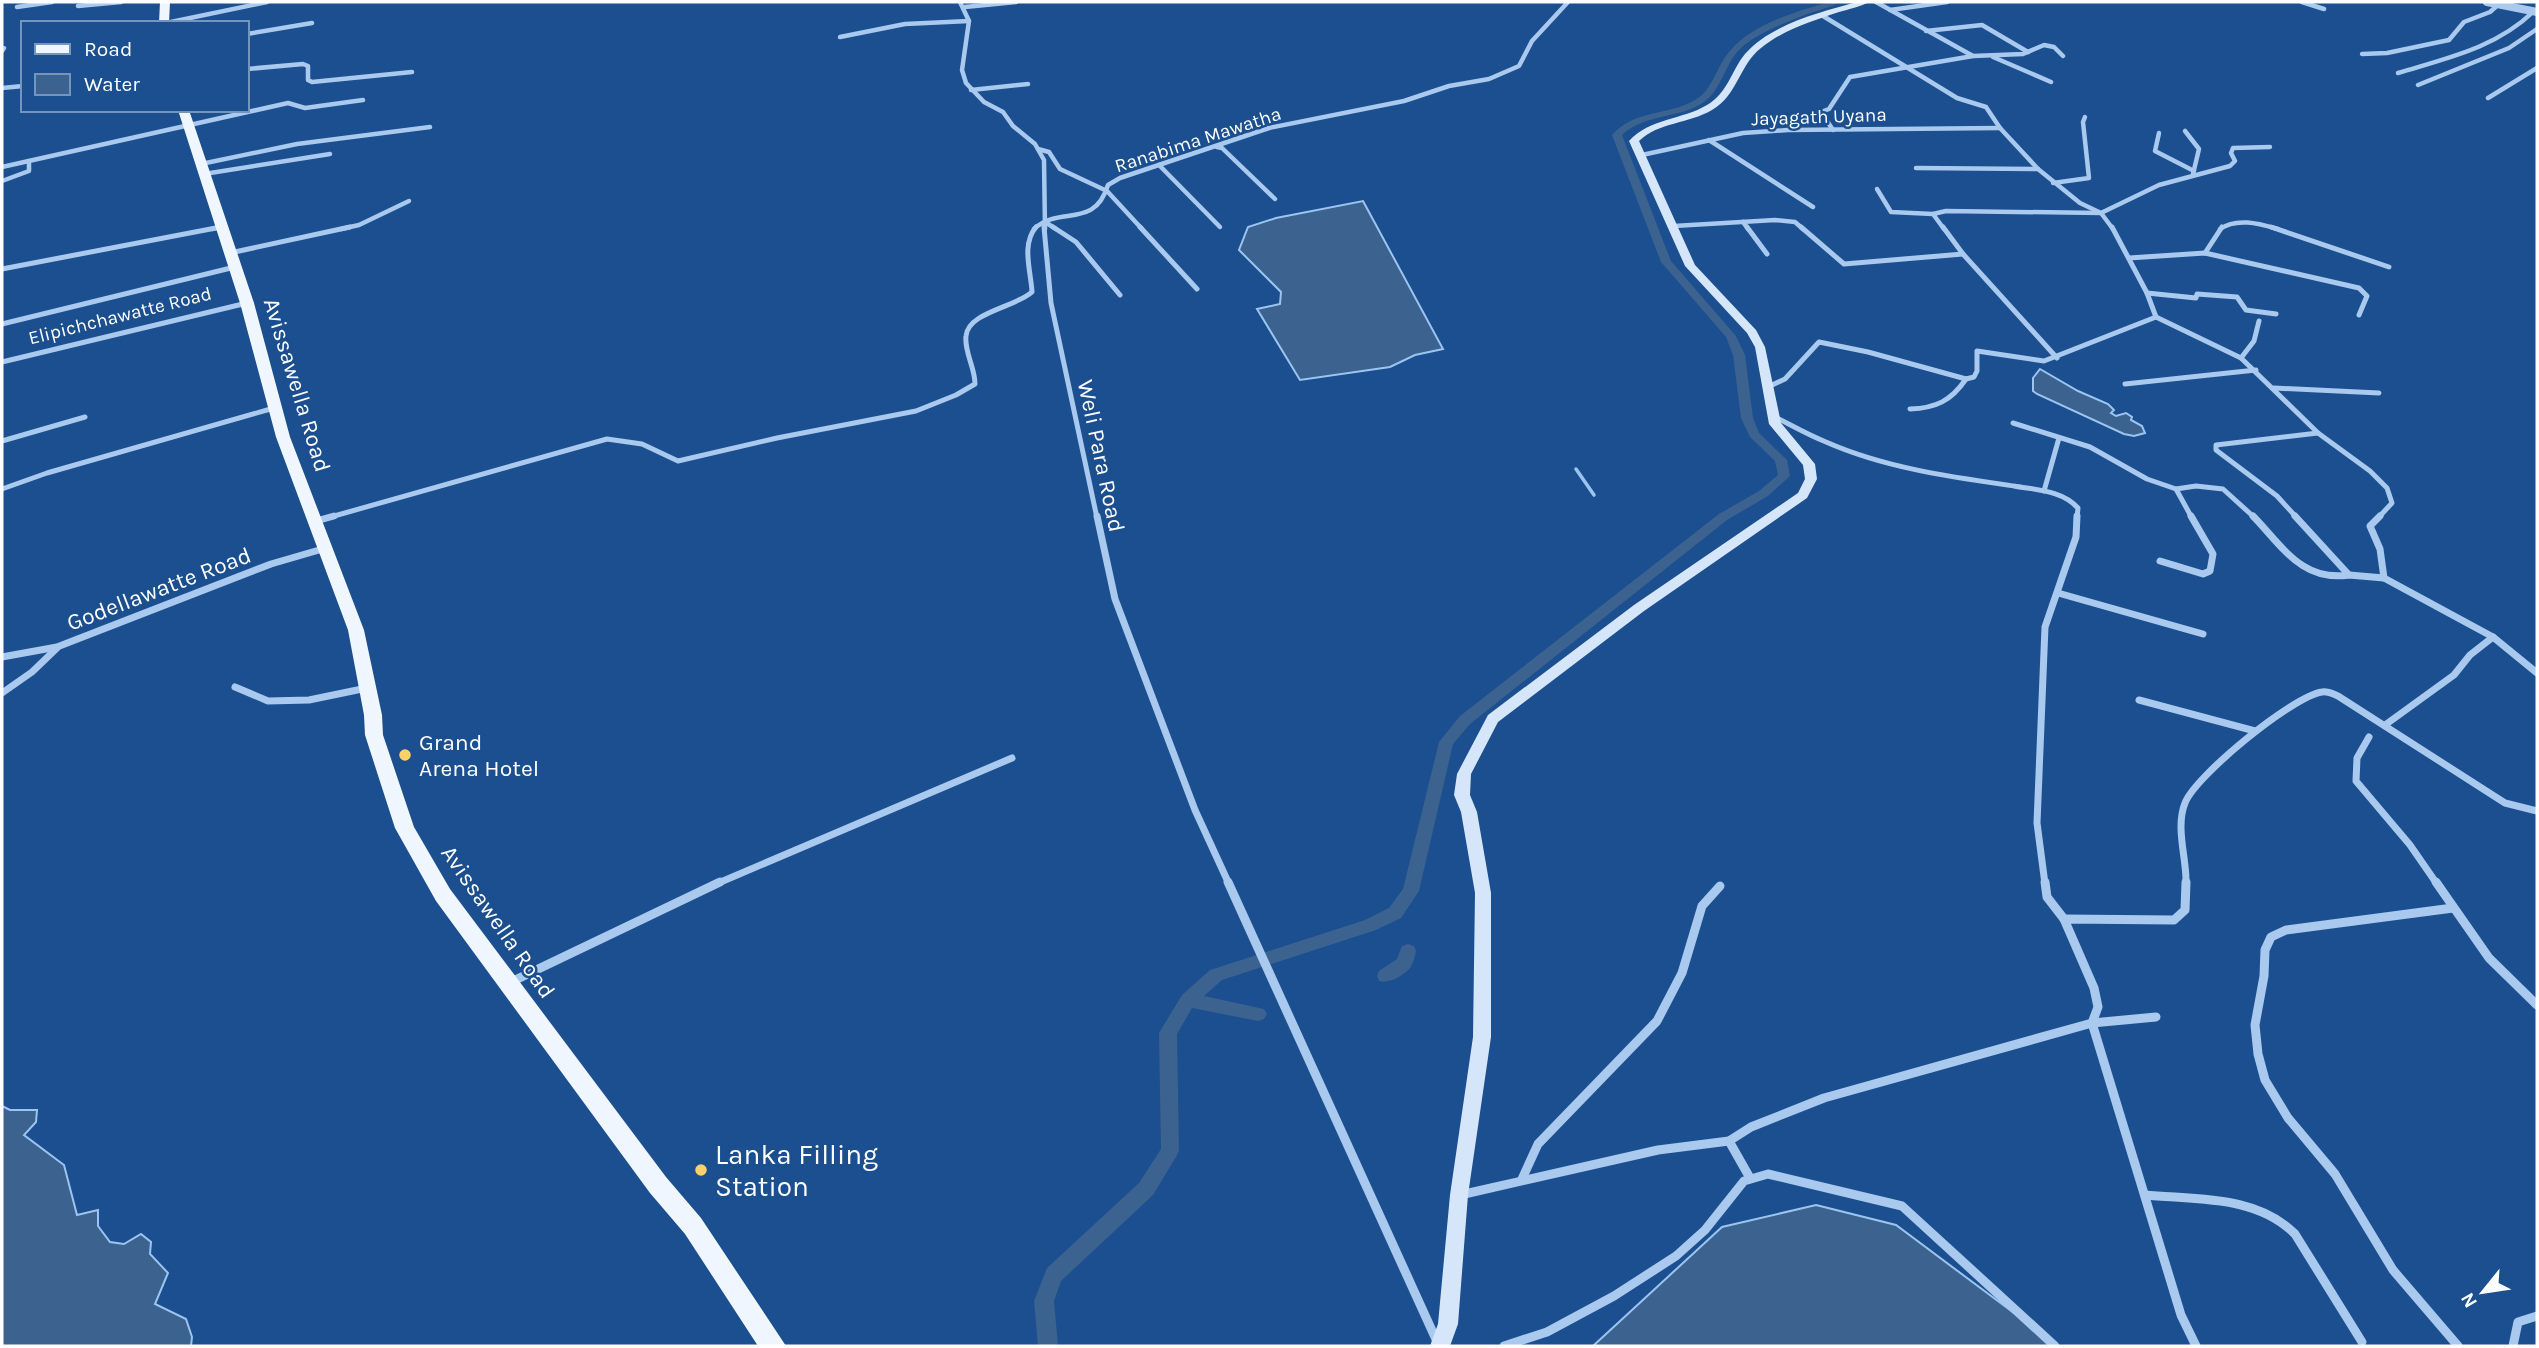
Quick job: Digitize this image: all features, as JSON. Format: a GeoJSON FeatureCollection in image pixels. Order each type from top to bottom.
{"type":"FeatureCollection","features":[{"type":"Feature","properties":{"kind":"main road"},"geometry":{"type":"LineString","coordinates":[[165,2],[165,21]]}},
{"type":"Feature","properties":{"kind":"main road"},"geometry":{"type":"LineString","coordinates":[[1439,1346],[1448,1324],[1459,1195],[1482,1037],[1483,893],[1469,812],[1462,795],[1464,774],[1493,719],[1639,608],[1803,495],[1811,479],[1809,464],[1775,424],[1760,348],[1752,332],[1690,266],[1634,141],[1642,131],[1709,108],[1733,87],[1747,57],[1785,30],[1865,2]]}},
{"type":"Feature","properties":{"kind":"main road","name":"Avissawella Road"},"geometry":{"type":"LineString","coordinates":[[185,117],[247,303],[274,408],[356,630],[374,735],[405,828],[443,895],[658,1185],[693,1226],[773,1346]]}},
{"type":"Feature","properties":{"kind":"street"},"geometry":{"type":"LineString","coordinates":[[17,7],[52,2]]}},
{"type":"Feature","properties":{"kind":"street"},"geometry":{"type":"LineString","coordinates":[[78,6],[121,2]]}},
{"type":"Feature","properties":{"kind":"street"},"geometry":{"type":"LineString","coordinates":[[175,21],[267,2]]}},
{"type":"Feature","properties":{"kind":"street"},"geometry":{"type":"LineString","coordinates":[[1016,2],[962,5],[969,20],[962,70],[971,90],[1003,112],[1013,126],[1038,148],[1049,152],[1060,169],[1107,191],[1197,289]]}},
{"type":"Feature","properties":{"kind":"street","name":"Ranabima Mawatha"},"geometry":{"type":"LineString","coordinates":[[1044,222],[1070,219],[1094,209],[1107,191],[1108,185],[1114,181],[1269,128],[1404,101],[1449,86],[1489,79],[1519,66],[1521,53],[1568,2]]}},
{"type":"Feature","properties":{"kind":"street"},"geometry":{"type":"LineString","coordinates":[[1876,2],[1973,56]]}},
{"type":"Feature","properties":{"kind":"street"},"geometry":{"type":"LineString","coordinates":[[1890,10],[1947,2]]}},
{"type":"Feature","properties":{"kind":"street"},"geometry":{"type":"LineString","coordinates":[[2302,2],[2325,9]]}},
{"type":"Feature","properties":{"kind":"street"},"geometry":{"type":"LineString","coordinates":[[2487,2],[2535,12]]}},
{"type":"Feature","properties":{"kind":"street"},"geometry":{"type":"LineString","coordinates":[[2362,54],[2387,53],[2449,40],[2464,22],[2490,12],[2499,4]]}},
{"type":"Feature","properties":{"kind":"street"},"geometry":{"type":"LineString","coordinates":[[2398,74],[2497,41],[2523,24],[2535,12]]}},
{"type":"Feature","properties":{"kind":"street"},"geometry":{"type":"LineString","coordinates":[[1823,16],[1957,98],[1986,107],[2000,128],[2053,183],[2108,220],[2147,293],[2156,317],[2241,358],[2318,433],[2370,471],[2388,488],[2392,503],[2370,526],[2379,549],[2384,578]]}},
{"type":"Feature","properties":{"kind":"street"},"geometry":{"type":"LineString","coordinates":[[840,37],[905,24],[969,20]]}},
{"type":"Feature","properties":{"kind":"street"},"geometry":{"type":"LineString","coordinates":[[248,34],[312,23]]}},
{"type":"Feature","properties":{"kind":"street"},"geometry":{"type":"LineString","coordinates":[[1926,31],[1982,25],[2028,52]]}},
{"type":"Feature","properties":{"kind":"street"},"geometry":{"type":"LineString","coordinates":[[2418,85],[2509,48],[2537,29]]}},
{"type":"Feature","properties":{"kind":"street"},"geometry":{"type":"LineString","coordinates":[[1833,130],[1821,112],[1829,109],[1850,77],[1973,56],[2028,52],[2050,46],[2063,56]]}},
{"type":"Feature","properties":{"kind":"street"},"geometry":{"type":"LineString","coordinates":[[1990,55],[2051,82]]}},
{"type":"Feature","properties":{"kind":"street"},"geometry":{"type":"LineString","coordinates":[[248,69],[303,64],[308,66],[308,80],[312,82],[412,72]]}},
{"type":"Feature","properties":{"kind":"street"},"geometry":{"type":"LineString","coordinates":[[2488,99],[2537,68]]}},
{"type":"Feature","properties":{"kind":"street"},"geometry":{"type":"LineString","coordinates":[[971,90],[1028,84]]}},
{"type":"Feature","properties":{"kind":"street"},"geometry":{"type":"LineString","coordinates":[[2,87],[21,86]]}},
{"type":"Feature","properties":{"kind":"street"},"geometry":{"type":"LineString","coordinates":[[248,108],[288,103],[304,108],[363,100]]}},
{"type":"Feature","properties":{"kind":"street"},"geometry":{"type":"LineString","coordinates":[[2,167],[185,117],[222,112]]}},
{"type":"Feature","properties":{"kind":"street"},"geometry":{"type":"LineString","coordinates":[[2053,183],[2089,178],[2083,122],[2085,117]]}},
{"type":"Feature","properties":{"kind":"street"},"geometry":{"type":"LineString","coordinates":[[202,169],[286,146],[430,127]]}},
{"type":"Feature","properties":{"kind":"street","name":"Jayagath Uyana"},"geometry":{"type":"LineString","coordinates":[[1642,155],[1743,134],[2000,128]]}},
{"type":"Feature","properties":{"kind":"street"},"geometry":{"type":"LineString","coordinates":[[2185,131],[2199,149],[2194,173]]}},
{"type":"Feature","properties":{"kind":"street"},"geometry":{"type":"LineString","coordinates":[[2159,133],[2155,151],[2194,173]]}},
{"type":"Feature","properties":{"kind":"street"},"geometry":{"type":"LineString","coordinates":[[1709,140],[1813,207]]}},
{"type":"Feature","properties":{"kind":"street"},"geometry":{"type":"LineString","coordinates":[[1216,146],[1222,148],[1275,198]]}},
{"type":"Feature","properties":{"kind":"street"},"geometry":{"type":"LineString","coordinates":[[1877,189],[1891,212],[2101,213],[2159,185],[2194,173],[2230,166],[2235,161],[2231,153],[2233,148],[2270,147]]}},
{"type":"Feature","properties":{"kind":"street","name":"Weli Para Road"},"geometry":{"type":"LineString","coordinates":[[1038,148],[1046,170],[1044,222],[1054,315],[1115,599],[1195,810],[1439,1346]]}},
{"type":"Feature","properties":{"kind":"street"},"geometry":{"type":"LineString","coordinates":[[202,169],[330,154]]}},
{"type":"Feature","properties":{"kind":"street"},"geometry":{"type":"LineString","coordinates":[[2,181],[30,171],[29,161]]}},
{"type":"Feature","properties":{"kind":"street"},"geometry":{"type":"LineString","coordinates":[[1159,165],[1220,227]]}},
{"type":"Feature","properties":{"kind":"street"},"geometry":{"type":"LineString","coordinates":[[1916,168],[2038,169]]}},
{"type":"Feature","properties":{"kind":"street"},"geometry":{"type":"LineString","coordinates":[[2,324],[359,225],[409,201]]}},
{"type":"Feature","properties":{"kind":"street"},"geometry":{"type":"LineString","coordinates":[[1933,214],[1963,254],[2057,358]]}},
{"type":"Feature","properties":{"kind":"street"},"geometry":{"type":"LineString","coordinates":[[1674,226],[1775,219],[1795,222],[1844,264],[1963,254]]}},
{"type":"Feature","properties":{"kind":"street"},"geometry":{"type":"LineString","coordinates":[[316,521],[607,439],[628,440],[651,447],[669,460],[678,461],[759,440],[887,419],[930,407],[975,384],[976,375],[966,343],[967,330],[973,320],[1016,305],[1031,292],[1028,243],[1032,230],[1044,222],[1076,242],[1120,295]]}},
{"type":"Feature","properties":{"kind":"street"},"geometry":{"type":"LineString","coordinates":[[1743,222],[1768,254]]}},
{"type":"Feature","properties":{"kind":"street"},"geometry":{"type":"LineString","coordinates":[[2204,253],[2218,230],[2229,224],[2249,224],[2337,247],[2351,256],[2389,267]]}},
{"type":"Feature","properties":{"kind":"street"},"geometry":{"type":"LineString","coordinates":[[2,269],[221,228]]}},
{"type":"Feature","properties":{"kind":"street"},"geometry":{"type":"LineString","coordinates":[[2129,258],[2204,253],[2359,288],[2367,296],[2359,315]]}},
{"type":"Feature","properties":{"kind":"street"},"geometry":{"type":"LineString","coordinates":[[2147,293],[2196,299],[2197,294],[2237,297],[2246,310],[2276,314]]}},
{"type":"Feature","properties":{"kind":"street","name":"Elipichchawatte Road"},"geometry":{"type":"LineString","coordinates":[[2,362],[247,303]]}},
{"type":"Feature","properties":{"kind":"street"},"geometry":{"type":"LineString","coordinates":[[1768,387],[1785,379],[1819,342],[1868,352],[1966,379],[1974,377],[1978,371],[1977,351],[1984,350],[2036,361],[2057,358],[2156,317]]}},
{"type":"Feature","properties":{"kind":"street"},"geometry":{"type":"LineString","coordinates":[[2241,358],[2254,341],[2259,321]]}},
{"type":"Feature","properties":{"kind":"street"},"geometry":{"type":"LineString","coordinates":[[2125,384],[2256,370]]}},
{"type":"Feature","properties":{"kind":"street"},"geometry":{"type":"LineString","coordinates":[[1910,409],[1939,406],[1957,392],[1966,379]]}},
{"type":"Feature","properties":{"kind":"street"},"geometry":{"type":"LineString","coordinates":[[2273,388],[2379,393]]}},
{"type":"Feature","properties":{"kind":"street"},"geometry":{"type":"LineString","coordinates":[[2,489],[47,473],[274,408]]}},
{"type":"Feature","properties":{"kind":"street"},"geometry":{"type":"LineString","coordinates":[[1773,416],[1828,443],[1884,462],[1939,475],[2044,491],[2069,498],[2078,508],[2076,537],[2045,627],[2043,650],[2043,720],[2037,823],[2047,897],[2064,919],[2094,988],[2098,1007],[2092,1024],[2180,1315],[2196,1346]]}},
{"type":"Feature","properties":{"kind":"street"},"geometry":{"type":"LineString","coordinates":[[2,441],[85,417]]}},
{"type":"Feature","properties":{"kind":"street"},"geometry":{"type":"LineString","coordinates":[[2013,423],[2090,447],[2147,479],[2176,489],[2196,486],[2223,489],[2238,500],[2304,569],[2315,575],[2333,578],[2349,575],[2384,578],[2493,637],[2537,673]]}},
{"type":"Feature","properties":{"kind":"street"},"geometry":{"type":"LineString","coordinates":[[2318,433],[2216,445],[2216,450],[2277,496],[2349,575]]}},
{"type":"Feature","properties":{"kind":"street"},"geometry":{"type":"LineString","coordinates":[[2044,491],[2059,438]]}},
{"type":"Feature","properties":{"kind":"street"},"geometry":{"type":"LineString","coordinates":[[2160,561],[2203,573],[2210,571],[2213,554],[2176,489]]}},
{"type":"Feature","properties":{"kind":"street","name":"Godellawatte Road"},"geometry":{"type":"LineString","coordinates":[[2,657],[57,647],[271,564],[327,548]]}},
{"type":"Feature","properties":{"kind":"street"},"geometry":{"type":"LineString","coordinates":[[2058,593],[2203,634]]}},
{"type":"Feature","properties":{"kind":"street"},"geometry":{"type":"LineString","coordinates":[[2385,725],[2454,675],[2470,655],[2493,637]]}},
{"type":"Feature","properties":{"kind":"street"},"geometry":{"type":"LineString","coordinates":[[2,693],[32,672],[57,647]]}},
{"type":"Feature","properties":{"kind":"street"},"geometry":{"type":"LineString","coordinates":[[235,687],[268,701],[309,700],[368,688]]}},
{"type":"Feature","properties":{"kind":"street"},"geometry":{"type":"LineString","coordinates":[[2064,919],[2174,920],[2185,910],[2187,870],[2180,830],[2186,800],[2213,769],[2255,731],[2300,700],[2323,692],[2338,696],[2505,803],[2537,811]]}},
{"type":"Feature","properties":{"kind":"street"},"geometry":{"type":"LineString","coordinates":[[2138,699],[2255,731]]}},
{"type":"Feature","properties":{"kind":"street"},"geometry":{"type":"LineString","coordinates":[[2369,737],[2357,754],[2354,769],[2357,781],[2410,845],[2452,908],[2490,958],[2537,1005]]}},
{"type":"Feature","properties":{"kind":"street"},"geometry":{"type":"LineString","coordinates":[[509,984],[581,946],[790,852],[1013,758]]}},
{"type":"Feature","properties":{"kind":"street"},"geometry":{"type":"LineString","coordinates":[[1522,1179],[1538,1144],[1657,1021],[1682,973],[1702,906],[1720,886]]}},
{"type":"Feature","properties":{"kind":"street"},"geometry":{"type":"LineString","coordinates":[[2452,908],[2286,930],[2273,935],[2266,942],[2263,952],[2264,971],[2255,1034],[2266,1080],[2281,1110],[2336,1175],[2376,1245],[2458,1346]]}},
{"type":"Feature","properties":{"kind":"street"},"geometry":{"type":"LineString","coordinates":[[1459,1195],[1658,1150],[1729,1141],[1751,1128],[1824,1098],[2092,1024],[2156,1017]]}},
{"type":"Feature","properties":{"kind":"street"},"geometry":{"type":"LineString","coordinates":[[1729,1141],[1750,1178]]}},
{"type":"Feature","properties":{"kind":"street"},"geometry":{"type":"LineString","coordinates":[[1504,1346],[1558,1326],[1614,1296],[1676,1256],[1705,1230],[1738,1187],[1750,1178],[1768,1174],[1902,1206],[2054,1346]]}},
{"type":"Feature","properties":{"kind":"street"},"geometry":{"type":"LineString","coordinates":[[2145,1195],[2247,1204],[2281,1220],[2295,1234],[2362,1342]]}},
{"type":"Feature","properties":{"kind":"street"},"geometry":{"type":"LineString","coordinates":[[2513,1346],[2518,1322],[2537,1316]]}},
{"type":"Feature","properties":{"kind":"water"},"geometry":{"type":"Polygon","coordinates":[[[1363,201],[1443,349],[1415,355],[1390,367],[1300,380],[1257,309],[1280,304],[1281,292],[1239,250],[1248,227],[1276,218],[1363,201]]]}},
{"type":"Feature","properties":{"kind":"water"},"geometry":{"type":"Polygon","coordinates":[[[2040,369],[2078,391],[2108,404],[2114,410],[2111,413],[2116,416],[2126,413],[2132,417],[2131,420],[2142,426],[2145,433],[2134,436],[2124,434],[2037,394],[2033,391],[2033,378],[2040,369]]]}},
{"type":"Feature","properties":{"kind":"water"},"geometry":{"type":"Polygon","coordinates":[[[2,1106],[10,1110],[37,1110],[36,1122],[24,1135],[64,1165],[77,1215],[98,1210],[98,1226],[110,1242],[124,1244],[141,1234],[151,1242],[150,1254],[168,1273],[155,1304],[186,1319],[192,1337],[191,1346],[2,1346],[2,1106]]]}},
{"type":"Feature","properties":{"kind":"water"},"geometry":{"type":"Polygon","coordinates":[[[1816,1205],[1896,1225],[2022,1319],[2050,1346],[1593,1346],[1722,1227],[1816,1205]]]}},
{"type":"Feature","properties":{"kind":"waterway"},"geometry":{"type":"LineString","coordinates":[[1188,1000],[1216,975],[1370,925],[1395,913],[1411,891],[1446,742],[1465,720],[1723,517],[1763,493],[1784,476],[1781,460],[1754,434],[1747,418],[1739,355],[1731,336],[1666,262],[1617,135],[1634,122],[1687,107],[1703,99],[1730,55],[1750,37],[1779,22],[1836,2]]}},
{"type":"Feature","properties":{"kind":"waterway"},"geometry":{"type":"LineString","coordinates":[[1576,469],[1594,495]]}},
{"type":"Feature","properties":{"kind":"waterway"},"geometry":{"type":"LineString","coordinates":[[1385,976],[1404,963],[1408,951]]}},
{"type":"Feature","properties":{"kind":"waterway"},"geometry":{"type":"LineString","coordinates":[[1048,1346],[1044,1301],[1054,1275],[1146,1189],[1170,1151],[1168,1033],[1188,1000]]}},
{"type":"Feature","properties":{"kind":"waterway"},"geometry":{"type":"LineString","coordinates":[[1188,1000],[1258,1014]]}},
{"type":"Feature","properties":{"kind":"place","name":"Grand Arena Hotel"},"geometry":{"type":"Point","coordinates":[405,755]}},
{"type":"Feature","properties":{"kind":"place","name":"Lanka Filling Station"},"geometry":{"type":"Point","coordinates":[701,1170]}}]}
